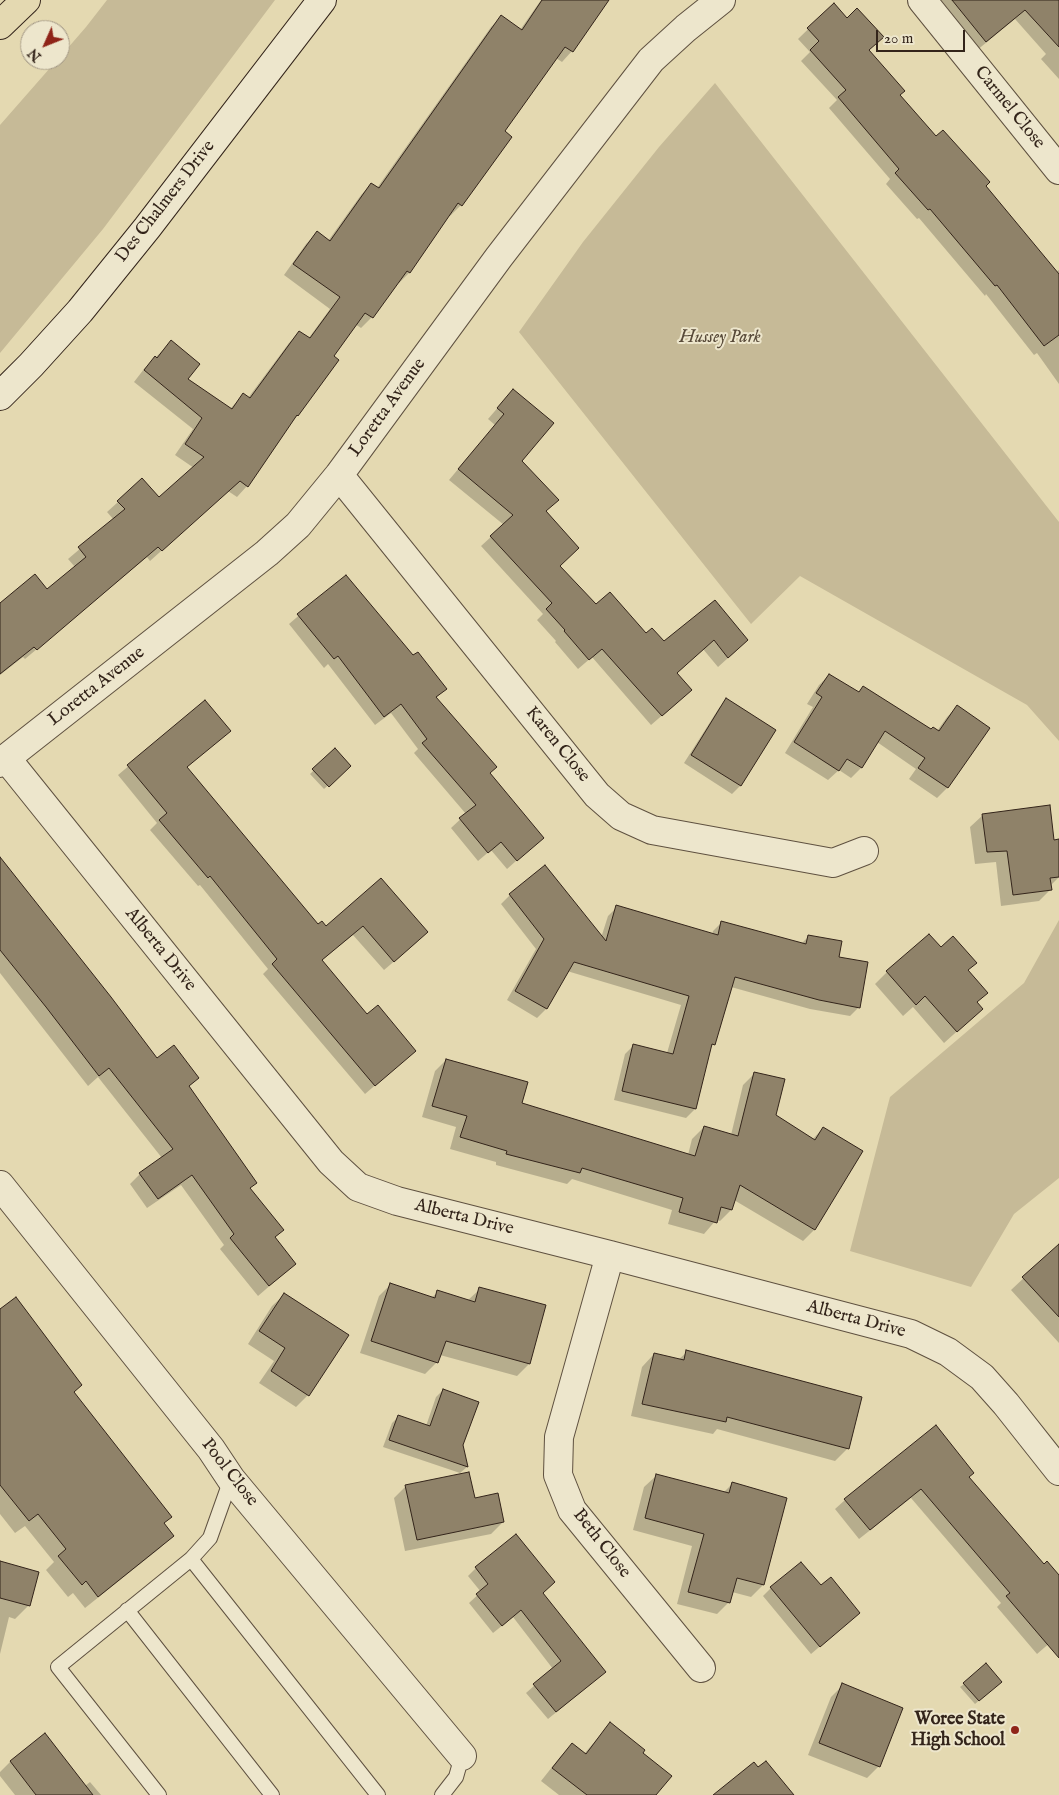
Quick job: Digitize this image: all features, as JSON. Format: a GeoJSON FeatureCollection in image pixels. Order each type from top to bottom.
{"type":"FeatureCollection","features":[{"type":"Feature","properties":{"kind":"highway"},"geometry":{"type":"LineString","coordinates":[[0,25],[26,0]]}},
{"type":"Feature","properties":{"kind":"street","name":"Des Chalmers Drive"},"geometry":{"type":"LineString","coordinates":[[0,396],[80,311],[322,0]]}},
{"type":"Feature","properties":{"kind":"street","name":"Loretta Avenue"},"geometry":{"type":"LineString","coordinates":[[3,761],[267,553],[298,525],[339,475],[499,257],[651,60],[686,28],[721,0]]}},
{"type":"Feature","properties":{"kind":"street","name":"Carmel Close"},"geometry":{"type":"LineString","coordinates":[[922,0],[1059,170]]}},
{"type":"Feature","properties":{"kind":"street","name":"Karen Close"},"geometry":{"type":"LineString","coordinates":[[339,475],[597,795],[621,816],[652,830],[834,864],[864,851]]}},
{"type":"Feature","properties":{"kind":"street","name":"Alberta Drive"},"geometry":{"type":"LineString","coordinates":[[3,761],[331,1162],[358,1187],[397,1201],[911,1334],[948,1352],[982,1377],[1059,1471]]}},
{"type":"Feature","properties":{"kind":"street","name":"Pool Close"},"geometry":{"type":"LineString","coordinates":[[0,1185],[204,1441],[232,1479],[462,1756]]}},
{"type":"Feature","properties":{"kind":"street","name":"Beth Close"},"geometry":{"type":"LineString","coordinates":[[610,1255],[559,1436],[558,1476],[572,1510],[701,1668]]}},
{"type":"Feature","properties":{"kind":"lane"},"geometry":{"type":"LineString","coordinates":[[159,1795],[58,1667],[191,1559],[210,1538],[232,1479]]}},
{"type":"Feature","properties":{"kind":"lane"},"geometry":{"type":"LineString","coordinates":[[191,1559],[378,1795]]}},
{"type":"Feature","properties":{"kind":"lane"},"geometry":{"type":"LineString","coordinates":[[127,1610],[272,1795]]}},
{"type":"Feature","properties":{"kind":"lane"},"geometry":{"type":"LineString","coordinates":[[442,1795],[456,1777],[462,1756]]}},
{"type":"Feature","properties":{"kind":"green space"},"geometry":{"type":"Polygon","coordinates":[[[107,0],[275,0],[103,229],[0,353],[0,125],[48,70],[70,70],[70,45],[107,0]]]}},
{"type":"Feature","properties":{"kind":"green space","name":"Hussey Park"},"geometry":{"type":"Polygon","coordinates":[[[715,83],[1059,522],[1059,741],[1027,705],[800,576],[751,624],[519,332],[583,242],[659,147],[715,83]]]}},
{"type":"Feature","properties":{"kind":"green space"},"geometry":{"type":"Polygon","coordinates":[[[1059,920],[1059,1178],[1014,1214],[971,1287],[850,1251],[890,1097],[1024,983],[1059,920]]]}},
{"type":"Feature","properties":{"kind":"building"},"geometry":{"type":"Polygon","coordinates":[[[542,0],[609,0],[573,52],[565,47],[505,131],[512,137],[462,206],[458,203],[410,273],[407,271],[373,318],[365,313],[334,356],[339,360],[297,415],[248,487],[240,481],[162,551],[158,547],[37,650],[34,647],[0,674],[0,603],[35,574],[47,589],[86,557],[78,547],[125,509],[117,501],[142,478],[159,497],[204,457],[185,444],[202,418],[144,370],[155,356],[157,358],[171,340],[200,364],[188,379],[232,409],[243,393],[250,398],[299,331],[310,338],[340,297],[293,264],[317,231],[330,241],[371,183],[379,188],[501,15],[522,30],[542,0]]]}},
{"type":"Feature","properties":{"kind":"building"},"geometry":{"type":"Polygon","coordinates":[[[952,0],[1059,0],[1059,47],[1025,10],[986,42],[952,0]]]}},
{"type":"Feature","properties":{"kind":"building"},"geometry":{"type":"Polygon","coordinates":[[[834,3],[847,18],[857,8],[884,37],[869,50],[905,91],[900,95],[936,136],[943,130],[990,182],[986,186],[1059,274],[1059,335],[1044,346],[997,285],[995,286],[930,209],[928,210],[895,173],[899,169],[838,97],[846,90],[810,50],[819,41],[807,28],[834,3]]]}},
{"type":"Feature","properties":{"kind":"building"},"geometry":{"type":"Polygon","coordinates":[[[513,389],[554,423],[522,461],[559,500],[546,511],[579,548],[560,566],[596,604],[610,592],[646,633],[652,628],[664,641],[715,600],[748,640],[728,658],[714,640],[677,673],[692,690],[662,716],[602,649],[589,660],[564,631],[546,609],[552,603],[490,536],[513,515],[458,469],[504,414],[497,408],[513,389]]]}},
{"type":"Feature","properties":{"kind":"building"},"geometry":{"type":"Polygon","coordinates":[[[346,575],[413,655],[418,652],[447,689],[436,697],[497,767],[490,773],[544,838],[517,861],[501,842],[488,853],[459,818],[476,805],[422,743],[427,739],[401,704],[384,717],[338,656],[334,659],[297,614],[346,575]]]}},
{"type":"Feature","properties":{"kind":"building"},"geometry":{"type":"Polygon","coordinates":[[[829,674],[859,692],[863,686],[931,729],[933,727],[939,731],[957,705],[990,728],[948,788],[918,768],[925,758],[885,731],[862,768],[847,759],[839,771],[794,742],[822,697],[816,693],[829,674]]]}},
{"type":"Feature","properties":{"kind":"building"},"geometry":{"type":"Polygon","coordinates":[[[726,698],[776,730],[741,786],[691,755],[726,698]]]}},
{"type":"Feature","properties":{"kind":"building"},"geometry":{"type":"Polygon","coordinates":[[[205,700],[231,731],[187,767],[318,924],[322,921],[326,926],[381,878],[428,932],[394,962],[363,926],[322,960],[367,1014],[378,1005],[416,1051],[375,1086],[272,964],[277,959],[210,876],[208,878],[159,820],[167,813],[127,765],[205,700]]]}},
{"type":"Feature","properties":{"kind":"building"},"geometry":{"type":"Polygon","coordinates":[[[335,748],[351,766],[329,787],[312,769],[335,748]]]}},
{"type":"Feature","properties":{"kind":"building"},"geometry":{"type":"Polygon","coordinates":[[[1050,805],[1054,840],[1059,839],[1059,877],[1050,878],[1052,890],[1013,895],[1007,851],[987,852],[982,814],[1050,805]]]}},
{"type":"Feature","properties":{"kind":"building"},"geometry":{"type":"Polygon","coordinates":[[[0,857],[157,1058],[174,1045],[199,1078],[189,1086],[257,1183],[250,1188],[284,1230],[275,1237],[296,1264],[269,1286],[230,1238],[234,1234],[192,1175],[158,1199],[139,1173],[173,1149],[109,1068],[99,1076],[0,950],[0,857]]]}},
{"type":"Feature","properties":{"kind":"building"},"geometry":{"type":"Polygon","coordinates":[[[545,865],[606,941],[616,905],[718,935],[721,921],[806,944],[808,935],[842,941],[839,957],[868,962],[860,1008],[819,1000],[735,977],[715,1045],[712,1044],[696,1109],[622,1091],[633,1044],[673,1054],[689,996],[574,962],[547,1009],[515,991],[544,939],[509,894],[545,865]]]}},
{"type":"Feature","properties":{"kind":"building"},"geometry":{"type":"Polygon","coordinates":[[[929,934],[941,947],[953,936],[977,963],[968,970],[988,993],[977,1002],[983,1009],[957,1032],[925,996],[916,1005],[886,971],[929,934]]]}},
{"type":"Feature","properties":{"kind":"building"},"geometry":{"type":"Polygon","coordinates":[[[446,1059],[528,1082],[522,1103],[695,1156],[704,1126],[738,1136],[754,1072],[785,1079],[776,1115],[815,1140],[823,1127],[863,1151],[815,1230],[740,1185],[732,1210],[721,1207],[717,1223],[679,1212],[683,1198],[582,1168],[580,1173],[506,1154],[507,1151],[460,1137],[467,1116],[432,1106],[446,1059]]]}},
{"type":"Feature","properties":{"kind":"building"},"geometry":{"type":"Polygon","coordinates":[[[1059,1244],[1059,1317],[1022,1277],[1059,1244]]]}},
{"type":"Feature","properties":{"kind":"building"},"geometry":{"type":"Polygon","coordinates":[[[390,1283],[435,1298],[437,1290],[475,1302],[479,1287],[546,1305],[530,1364],[446,1341],[438,1363],[371,1341],[390,1283]]]}},
{"type":"Feature","properties":{"kind":"building"},"geometry":{"type":"Polygon","coordinates":[[[284,1293],[349,1335],[309,1396],[271,1371],[285,1348],[259,1331],[284,1293]]]}},
{"type":"Feature","properties":{"kind":"building"},"geometry":{"type":"Polygon","coordinates":[[[16,1297],[82,1385],[74,1392],[172,1517],[164,1523],[174,1536],[98,1597],[86,1581],[82,1585],[58,1556],[66,1549],[38,1514],[29,1521],[0,1485],[0,1309],[16,1297]]]}},
{"type":"Feature","properties":{"kind":"building"},"geometry":{"type":"Polygon","coordinates":[[[686,1350],[862,1397],[849,1449],[727,1417],[726,1422],[642,1404],[654,1353],[684,1360],[686,1350]]]}},
{"type":"Feature","properties":{"kind":"building"},"geometry":{"type":"Polygon","coordinates":[[[443,1389],[479,1402],[463,1445],[468,1467],[389,1440],[398,1415],[430,1426],[443,1389]]]}},
{"type":"Feature","properties":{"kind":"building"},"geometry":{"type":"Polygon","coordinates":[[[936,1425],[974,1473],[969,1477],[1044,1564],[1047,1561],[1059,1575],[1059,1658],[1006,1596],[1010,1593],[921,1489],[870,1530],[844,1499],[936,1425]]]}},
{"type":"Feature","properties":{"kind":"building"},"geometry":{"type":"Polygon","coordinates":[[[469,1472],[475,1498],[498,1493],[504,1522],[417,1540],[405,1485],[469,1472]]]}},
{"type":"Feature","properties":{"kind":"building"},"geometry":{"type":"Polygon","coordinates":[[[656,1474],[729,1493],[732,1482],[787,1498],[764,1585],[737,1578],[730,1603],[688,1592],[704,1534],[645,1518],[656,1474]]]}},
{"type":"Feature","properties":{"kind":"building"},"geometry":{"type":"Polygon","coordinates":[[[516,1534],[555,1582],[543,1593],[606,1672],[556,1712],[533,1684],[561,1661],[521,1610],[502,1626],[476,1594],[488,1584],[475,1567],[516,1534]]]}},
{"type":"Feature","properties":{"kind":"building"},"geometry":{"type":"Polygon","coordinates":[[[0,1561],[39,1572],[30,1606],[0,1598],[0,1561]]]}},
{"type":"Feature","properties":{"kind":"building"},"geometry":{"type":"Polygon","coordinates":[[[801,1562],[821,1585],[831,1577],[860,1613],[820,1647],[770,1587],[801,1562]]]}},
{"type":"Feature","properties":{"kind":"building"},"geometry":{"type":"Polygon","coordinates":[[[986,1663],[1002,1682],[979,1701],[963,1683],[986,1663]]]}},
{"type":"Feature","properties":{"kind":"building"},"geometry":{"type":"Polygon","coordinates":[[[842,1683],[903,1708],[880,1767],[819,1743],[842,1683]]]}},
{"type":"Feature","properties":{"kind":"building"},"geometry":{"type":"Polygon","coordinates":[[[610,1722],[645,1750],[643,1753],[672,1776],[656,1795],[587,1795],[552,1768],[572,1743],[586,1754],[610,1722]]]}},
{"type":"Feature","properties":{"kind":"building"},"geometry":{"type":"Polygon","coordinates":[[[45,1733],[93,1795],[36,1795],[10,1761],[45,1733]]]}},
{"type":"Feature","properties":{"kind":"building"},"geometry":{"type":"Polygon","coordinates":[[[766,1761],[794,1795],[713,1795],[754,1762],[758,1767],[766,1761]]]}},
{"type":"Feature","properties":{"kind":"place","name":"Woree State High School"},"geometry":{"type":"Point","coordinates":[1015,1730]}}]}
